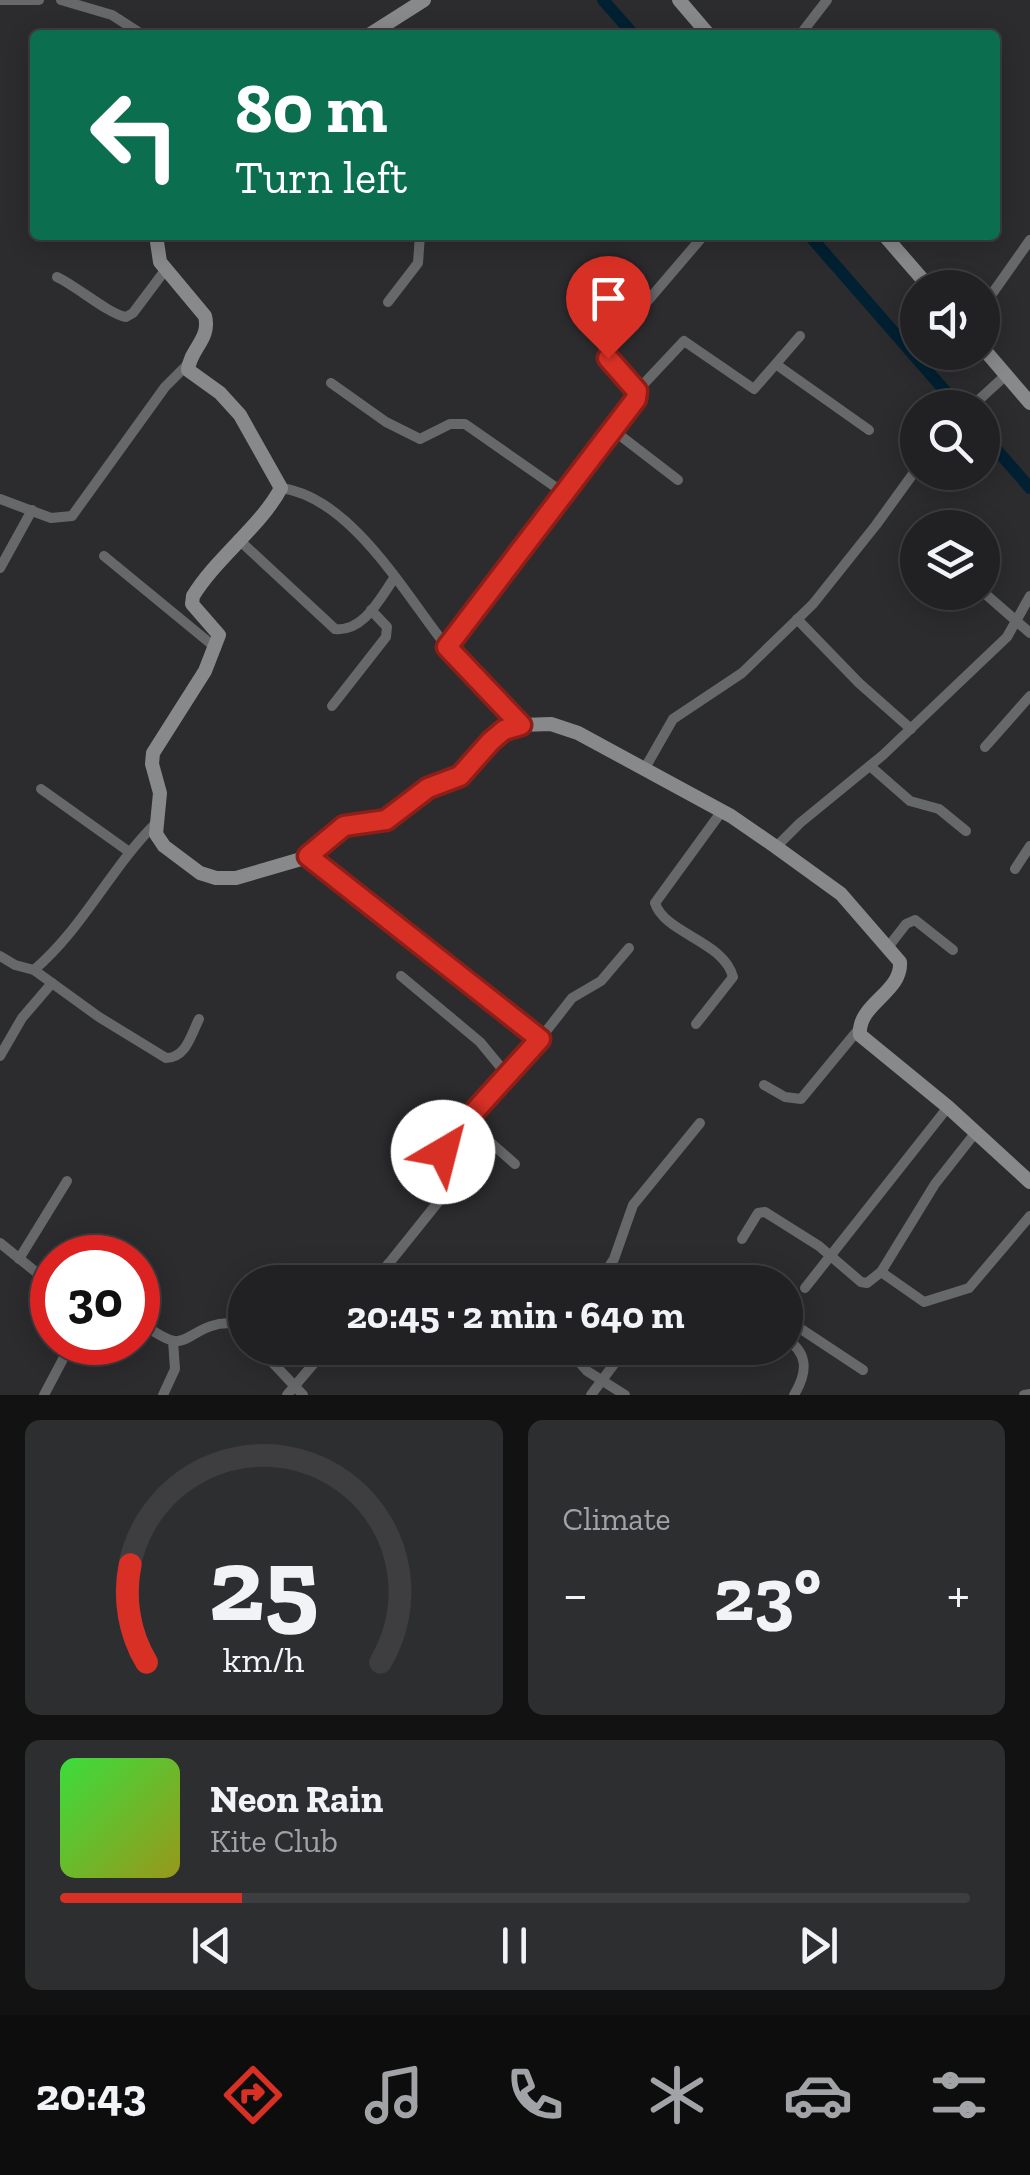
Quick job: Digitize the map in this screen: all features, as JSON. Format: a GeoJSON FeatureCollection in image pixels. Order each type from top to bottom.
{"type":"FeatureCollection","features":[{"type":"Feature","properties":{"kind":"street"},"geometry":{"type":"LineString","coordinates":[[0,1],[38,0]]}},
{"type":"Feature","properties":{"kind":"street"},"geometry":{"type":"LineString","coordinates":[[62,0],[112,15],[135,30]]}},
{"type":"Feature","properties":{"kind":"street"},"geometry":{"type":"LineString","coordinates":[[377,30],[424,0]]}},
{"type":"Feature","properties":{"kind":"street"},"geometry":{"type":"LineString","coordinates":[[679,0],[705,30]]}},
{"type":"Feature","properties":{"kind":"street"},"geometry":{"type":"LineString","coordinates":[[804,30],[827,0]]}},
{"type":"Feature","properties":{"kind":"street"},"geometry":{"type":"LineString","coordinates":[[0,499],[51,518],[72,516],[105,466],[165,387],[188,364],[205,336],[205,316],[160,262],[157,240]]}},
{"type":"Feature","properties":{"kind":"street"},"geometry":{"type":"LineString","coordinates":[[388,302],[418,262],[420,240]]}},
{"type":"Feature","properties":{"kind":"street"},"geometry":{"type":"LineString","coordinates":[[690,240],[695,245]]}},
{"type":"Feature","properties":{"kind":"street"},"geometry":{"type":"LineString","coordinates":[[637,391],[611,364],[610,345],[700,240]]}},
{"type":"Feature","properties":{"kind":"street"},"geometry":{"type":"LineString","coordinates":[[888,240],[914,270]]}},
{"type":"Feature","properties":{"kind":"street"},"geometry":{"type":"LineString","coordinates":[[1000,282],[1030,240]]}},
{"type":"Feature","properties":{"kind":"street"},"geometry":{"type":"LineString","coordinates":[[57,277],[111,312],[126,317],[166,269]]}},
{"type":"Feature","properties":{"kind":"street"},"geometry":{"type":"LineString","coordinates":[[447,647],[613,430],[636,399],[637,391],[684,341],[754,389],[800,336]]}},
{"type":"Feature","properties":{"kind":"street"},"geometry":{"type":"LineString","coordinates":[[188,364],[192,375],[220,393],[240,415],[281,488]]}},
{"type":"Feature","properties":{"kind":"street"},"geometry":{"type":"LineString","coordinates":[[777,365],[868,430]]}},
{"type":"Feature","properties":{"kind":"street"},"geometry":{"type":"LineString","coordinates":[[1000,368],[1030,403]]}},
{"type":"Feature","properties":{"kind":"street"},"geometry":{"type":"LineString","coordinates":[[990,390],[1006,375]]}},
{"type":"Feature","properties":{"kind":"street"},"geometry":{"type":"LineString","coordinates":[[331,383],[386,422],[420,440],[450,424],[465,424],[564,493]]}},
{"type":"Feature","properties":{"kind":"street"},"geometry":{"type":"LineString","coordinates":[[613,430],[678,480]]}},
{"type":"Feature","properties":{"kind":"street"},"geometry":{"type":"LineString","coordinates":[[281,488],[193,596],[192,604],[219,635],[205,671],[153,753],[160,802],[156,834],[164,846],[200,873],[236,878],[308,856],[344,826],[386,820],[428,788],[460,776],[504,730],[551,724],[602,744],[722,811],[841,894],[900,962],[901,970],[882,998],[865,1014],[858,1030],[801,1099],[784,1097],[764,1085]]}},
{"type":"Feature","properties":{"kind":"street"},"geometry":{"type":"LineString","coordinates":[[281,488],[296,490],[332,510],[396,578],[447,647],[521,725]]}},
{"type":"Feature","properties":{"kind":"street"},"geometry":{"type":"LineString","coordinates":[[645,768],[674,719],[742,673],[798,619],[901,490]]}},
{"type":"Feature","properties":{"kind":"street"},"geometry":{"type":"LineString","coordinates":[[0,568],[32,510]]}},
{"type":"Feature","properties":{"kind":"street"},"geometry":{"type":"LineString","coordinates":[[238,539],[335,628],[351,628],[396,578]]}},
{"type":"Feature","properties":{"kind":"street"},"geometry":{"type":"LineString","coordinates":[[104,556],[216,648]]}},
{"type":"Feature","properties":{"kind":"street"},"geometry":{"type":"LineString","coordinates":[[776,847],[800,822],[911,729],[1007,637],[1030,596]]}},
{"type":"Feature","properties":{"kind":"street"},"geometry":{"type":"LineString","coordinates":[[1000,607],[1030,633]]}},
{"type":"Feature","properties":{"kind":"street"},"geometry":{"type":"LineString","coordinates":[[332,706],[386,637],[387,627],[371,610]]}},
{"type":"Feature","properties":{"kind":"street"},"geometry":{"type":"LineString","coordinates":[[798,619],[859,683],[911,729]]}},
{"type":"Feature","properties":{"kind":"street"},"geometry":{"type":"LineString","coordinates":[[986,747],[1030,696]]}},
{"type":"Feature","properties":{"kind":"street"},"geometry":{"type":"LineString","coordinates":[[870,766],[910,802],[939,809],[966,831]]}},
{"type":"Feature","properties":{"kind":"street"},"geometry":{"type":"LineString","coordinates":[[42,789],[128,850]]}},
{"type":"Feature","properties":{"kind":"street"},"geometry":{"type":"LineString","coordinates":[[696,1024],[733,977],[732,971],[712,950],[660,914],[656,903],[722,811]]}},
{"type":"Feature","properties":{"kind":"street"},"geometry":{"type":"LineString","coordinates":[[34,970],[59,949],[128,850],[155,824]]}},
{"type":"Feature","properties":{"kind":"street"},"geometry":{"type":"LineString","coordinates":[[1015,869],[1030,846]]}},
{"type":"Feature","properties":{"kind":"street"},"geometry":{"type":"LineString","coordinates":[[308,856],[540,1039]]}},
{"type":"Feature","properties":{"kind":"street"},"geometry":{"type":"LineString","coordinates":[[888,946],[914,920],[953,950]]}},
{"type":"Feature","properties":{"kind":"street"},"geometry":{"type":"LineString","coordinates":[[388,1264],[451,1186],[455,1173],[443,1152],[445,1144],[572,998],[600,981],[629,948]]}},
{"type":"Feature","properties":{"kind":"street"},"geometry":{"type":"LineString","coordinates":[[0,956],[34,970],[166,1058],[183,1051],[199,1019]]}},
{"type":"Feature","properties":{"kind":"street"},"geometry":{"type":"LineString","coordinates":[[402,976],[480,1042],[508,1076]]}},
{"type":"Feature","properties":{"kind":"street"},"geometry":{"type":"LineString","coordinates":[[0,1056],[22,1018],[52,983]]}},
{"type":"Feature","properties":{"kind":"street"},"geometry":{"type":"LineString","coordinates":[[858,1030],[864,1040],[1030,1182]]}},
{"type":"Feature","properties":{"kind":"street"},"geometry":{"type":"LineString","coordinates":[[805,1288],[948,1108]]}},
{"type":"Feature","properties":{"kind":"street"},"geometry":{"type":"LineString","coordinates":[[466,1121],[516,1164]]}},
{"type":"Feature","properties":{"kind":"street"},"geometry":{"type":"LineString","coordinates":[[610,1265],[633,1205],[700,1123]]}},
{"type":"Feature","properties":{"kind":"street"},"geometry":{"type":"LineString","coordinates":[[742,1239],[762,1211],[864,1283],[881,1272],[935,1184],[976,1132]]}},
{"type":"Feature","properties":{"kind":"street"},"geometry":{"type":"LineString","coordinates":[[19,1259],[66,1182]]}},
{"type":"Feature","properties":{"kind":"street"},"geometry":{"type":"LineString","coordinates":[[881,1272],[924,1302],[957,1294],[976,1281],[1030,1216]]}},
{"type":"Feature","properties":{"kind":"street"},"geometry":{"type":"LineString","coordinates":[[0,1244],[30,1268]]}},
{"type":"Feature","properties":{"kind":"street"},"geometry":{"type":"LineString","coordinates":[[160,1334],[173,1342],[212,1323],[228,1324]]}},
{"type":"Feature","properties":{"kind":"street"},"geometry":{"type":"LineString","coordinates":[[803,1331],[863,1370]]}},
{"type":"Feature","properties":{"kind":"street"},"geometry":{"type":"LineString","coordinates":[[164,1395],[174,1369],[173,1342]]}},
{"type":"Feature","properties":{"kind":"street"},"geometry":{"type":"LineString","coordinates":[[794,1395],[803,1376],[803,1355]]}},
{"type":"Feature","properties":{"kind":"street"},"geometry":{"type":"LineString","coordinates":[[44,1395],[60,1365]]}},
{"type":"Feature","properties":{"kind":"street"},"geometry":{"type":"LineString","coordinates":[[273,1365],[295,1392],[315,1365]]}},
{"type":"Feature","properties":{"kind":"street"},"geometry":{"type":"LineString","coordinates":[[583,1365],[625,1395]]}},
{"type":"Feature","properties":{"kind":"street"},"geometry":{"type":"LineString","coordinates":[[591,1395],[614,1365]]}},
{"type":"Feature","properties":{"kind":"waterway"},"geometry":{"type":"LineString","coordinates":[[603,0],[630,30]]}},
{"type":"Feature","properties":{"kind":"waterway"},"geometry":{"type":"LineString","coordinates":[[813,240],[944,390]]}},
{"type":"Feature","properties":{"kind":"waterway"},"geometry":{"type":"LineString","coordinates":[[1000,454],[1030,488]]}},
{"type":"Feature","properties":{"kind":"route"},"geometry":{"type":"LineString","coordinates":[[443,1152],[445,1144],[540,1039],[308,856],[344,826],[386,820],[416,795],[460,776],[504,730],[521,725],[447,647],[636,399],[634,386],[608,358]]}}]}
